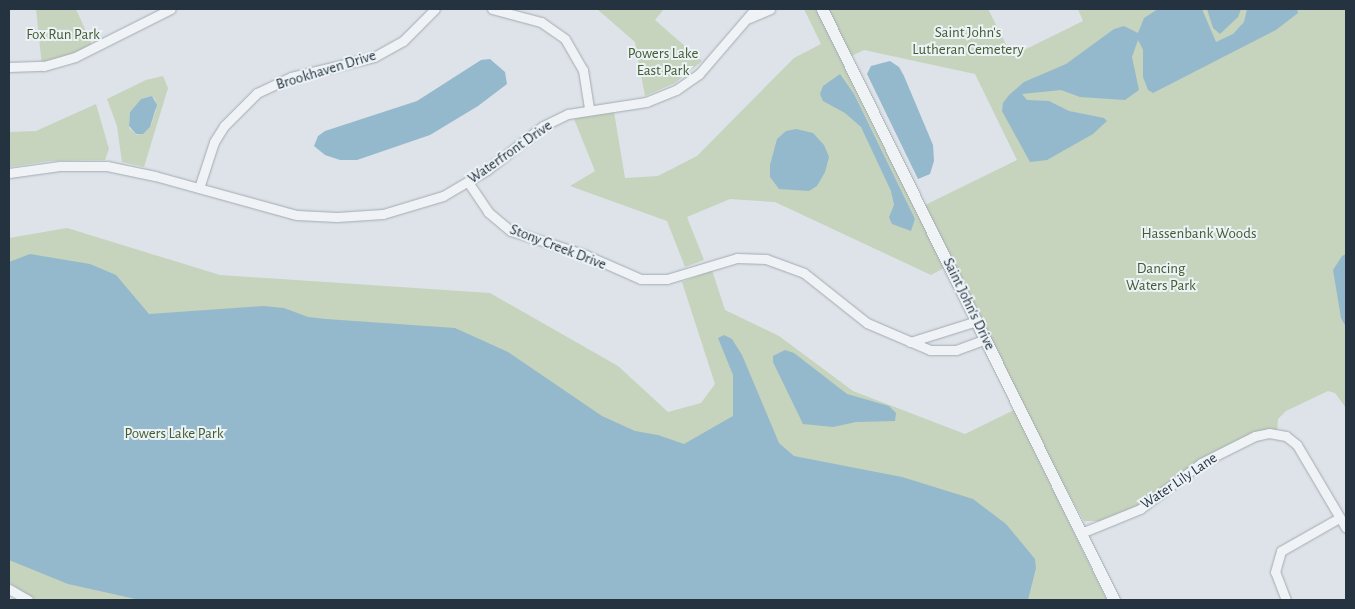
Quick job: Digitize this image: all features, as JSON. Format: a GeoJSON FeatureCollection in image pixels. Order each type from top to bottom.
{"type":"FeatureCollection","features":[{"type":"Feature","properties":{"kind":"street"},"geometry":{"type":"LineString","coordinates":[[9,67],[44,66],[74,57],[171,9]]}},
{"type":"Feature","properties":{"kind":"street","name":"Brookhaven Drive"},"geometry":{"type":"LineString","coordinates":[[199,188],[214,142],[224,126],[258,93],[291,78],[374,57],[403,41],[435,9]]}},
{"type":"Feature","properties":{"kind":"street"},"geometry":{"type":"LineString","coordinates":[[492,9],[529,13],[552,29],[576,53],[583,70],[589,109]]}},
{"type":"Feature","properties":{"kind":"street","name":"Waterfront Drive"},"geometry":{"type":"LineString","coordinates":[[9,173],[60,166],[107,166],[199,188],[272,210],[337,218],[405,208],[443,196],[468,182],[543,126],[568,114],[589,109],[646,102],[676,90],[699,74],[755,9]]}},
{"type":"Feature","properties":{"kind":"street","name":"Waterfront Drive"},"geometry":{"type":"LineString","coordinates":[[749,18],[770,9]]}},
{"type":"Feature","properties":{"kind":"street","name":"Saint John's Drive"},"geometry":{"type":"LineString","coordinates":[[822,9],[1114,600]]}},
{"type":"Feature","properties":{"kind":"street","name":"Stony Creek Drive"},"geometry":{"type":"LineString","coordinates":[[468,182],[488,212],[511,231],[586,255],[629,276],[654,281],[668,279],[737,258],[779,262],[816,280],[868,323],[910,342],[942,351],[956,350],[986,339]]}},
{"type":"Feature","properties":{"kind":"street"},"geometry":{"type":"LineString","coordinates":[[910,342],[977,321]]}},
{"type":"Feature","properties":{"kind":"street","name":"Water Lily Lane"},"geometry":{"type":"LineString","coordinates":[[1081,533],[1140,509],[1202,463],[1254,436],[1269,433],[1286,436],[1297,445],[1338,518],[1346,528]]}},
{"type":"Feature","properties":{"kind":"street"},"geometry":{"type":"LineString","coordinates":[[1286,600],[1275,572],[1281,551],[1338,518]]}},
{"type":"Feature","properties":{"kind":"street"},"geometry":{"type":"LineString","coordinates":[[9,588],[28,600]]}},
{"type":"Feature","properties":{"kind":"green space","name":"Fox Run Park"},"geometry":{"type":"Polygon","coordinates":[[[36,9],[76,9],[93,47],[42,66],[36,9]]]}},
{"type":"Feature","properties":{"kind":"green space","name":"Powers Lake East Park"},"geometry":{"type":"Polygon","coordinates":[[[597,9],[664,9],[655,20],[702,61],[675,83],[645,96],[635,42],[597,9]]]}},
{"type":"Feature","properties":{"kind":"green space"},"geometry":{"type":"Polygon","coordinates":[[[804,9],[816,9],[944,268],[931,275],[775,202],[730,199],[687,217],[704,260],[685,267],[667,221],[570,186],[595,171],[574,119],[584,116],[614,112],[625,178],[658,176],[697,156],[794,58],[821,44],[804,9]]]}},
{"type":"Feature","properties":{"kind":"green space","name":"Dancing Waters Park"},"geometry":{"type":"Polygon","coordinates":[[[829,9],[988,9],[1012,56],[1083,21],[1078,9],[1346,9],[1346,408],[1335,393],[1328,391],[1286,411],[1278,419],[1277,433],[1269,433],[1215,455],[1160,496],[1108,521],[1084,521],[1020,408],[921,207],[1017,160],[975,74],[864,50],[847,58],[824,12],[829,9]]]}},
{"type":"Feature","properties":{"kind":"green space"},"geometry":{"type":"Polygon","coordinates":[[[163,76],[168,88],[144,167],[122,162],[117,126],[107,99],[146,80],[163,76]],[[152,96],[141,99],[130,112],[129,128],[137,135],[151,125],[156,110],[155,99],[152,96]]]}},
{"type":"Feature","properties":{"kind":"green space"},"geometry":{"type":"Polygon","coordinates":[[[96,104],[109,149],[105,160],[50,161],[9,167],[9,132],[36,131],[96,104]]]}},
{"type":"Feature","properties":{"kind":"green space","name":"Powers Lake Park"},"geometry":{"type":"Polygon","coordinates":[[[67,228],[220,275],[490,293],[618,366],[668,412],[701,403],[715,384],[682,282],[712,270],[725,310],[779,336],[853,391],[965,434],[1014,410],[1107,600],[36,600],[9,584],[9,238],[67,228]]]}},
{"type":"Feature","properties":{"kind":"water"},"geometry":{"type":"Polygon","coordinates":[[[1158,9],[1202,9],[1216,42],[1233,34],[1244,22],[1247,9],[1297,9],[1298,13],[1276,30],[1153,93],[1148,90],[1143,77],[1143,50],[1138,40],[1132,57],[1139,90],[1125,100],[1080,97],[1061,90],[1022,94],[1027,100],[1049,101],[1069,111],[1104,118],[1107,121],[1093,134],[1047,160],[1030,162],[1002,111],[1003,103],[1009,95],[1024,82],[1066,64],[1114,29],[1124,26],[1138,33],[1144,18],[1158,9]]]}},
{"type":"Feature","properties":{"kind":"water"},"geometry":{"type":"Polygon","coordinates":[[[1207,9],[1241,9],[1238,17],[1220,34],[1213,28],[1207,9]]]}},
{"type":"Feature","properties":{"kind":"water"},"geometry":{"type":"Polygon","coordinates":[[[490,59],[505,72],[507,84],[478,106],[430,135],[357,160],[340,160],[325,155],[314,146],[318,136],[325,131],[417,101],[481,60],[490,59]]]}},
{"type":"Feature","properties":{"kind":"water"},"geometry":{"type":"Polygon","coordinates":[[[890,61],[899,67],[904,76],[933,145],[934,161],[930,174],[918,179],[867,74],[871,66],[890,61]]]}},
{"type":"Feature","properties":{"kind":"water"},"geometry":{"type":"Polygon","coordinates":[[[840,74],[854,94],[915,219],[911,231],[892,224],[889,217],[894,205],[891,191],[861,127],[845,113],[823,101],[820,94],[823,86],[840,74]]]}},
{"type":"Feature","properties":{"kind":"water"},"geometry":{"type":"Polygon","coordinates":[[[152,96],[157,105],[150,127],[143,134],[136,134],[129,126],[130,112],[141,99],[152,96]]]}},
{"type":"Feature","properties":{"kind":"water"},"geometry":{"type":"Polygon","coordinates":[[[796,129],[813,133],[824,145],[829,157],[825,172],[817,186],[809,191],[779,189],[770,177],[770,165],[777,139],[786,131],[796,129]]]}},
{"type":"Feature","properties":{"kind":"water","name":"Powers Lake Park"},"geometry":{"type":"Polygon","coordinates":[[[30,254],[90,264],[116,275],[149,314],[263,306],[284,308],[308,317],[455,328],[508,352],[602,416],[635,431],[658,435],[684,444],[733,416],[733,375],[718,338],[724,335],[732,339],[742,355],[779,443],[794,456],[902,477],[973,499],[1006,524],[1035,559],[1036,568],[1028,600],[140,600],[68,584],[9,560],[9,262],[30,254]]]}},
{"type":"Feature","properties":{"kind":"water"},"geometry":{"type":"Polygon","coordinates":[[[1346,254],[1346,327],[1341,318],[1333,270],[1342,256],[1346,254]]]}},
{"type":"Feature","properties":{"kind":"water"},"geometry":{"type":"Polygon","coordinates":[[[785,350],[794,353],[847,394],[889,406],[896,413],[895,421],[856,422],[833,427],[803,424],[773,362],[773,356],[785,350]]]}},
{"type":"Feature","properties":{"kind":"park label","name":"Saint John's Lutheran Cemetery"},"geometry":{"type":"Point","coordinates":[968,40]}},
{"type":"Feature","properties":{"kind":"park label","name":"Hassenbank Woods"},"geometry":{"type":"Point","coordinates":[1199,234]}}]}
